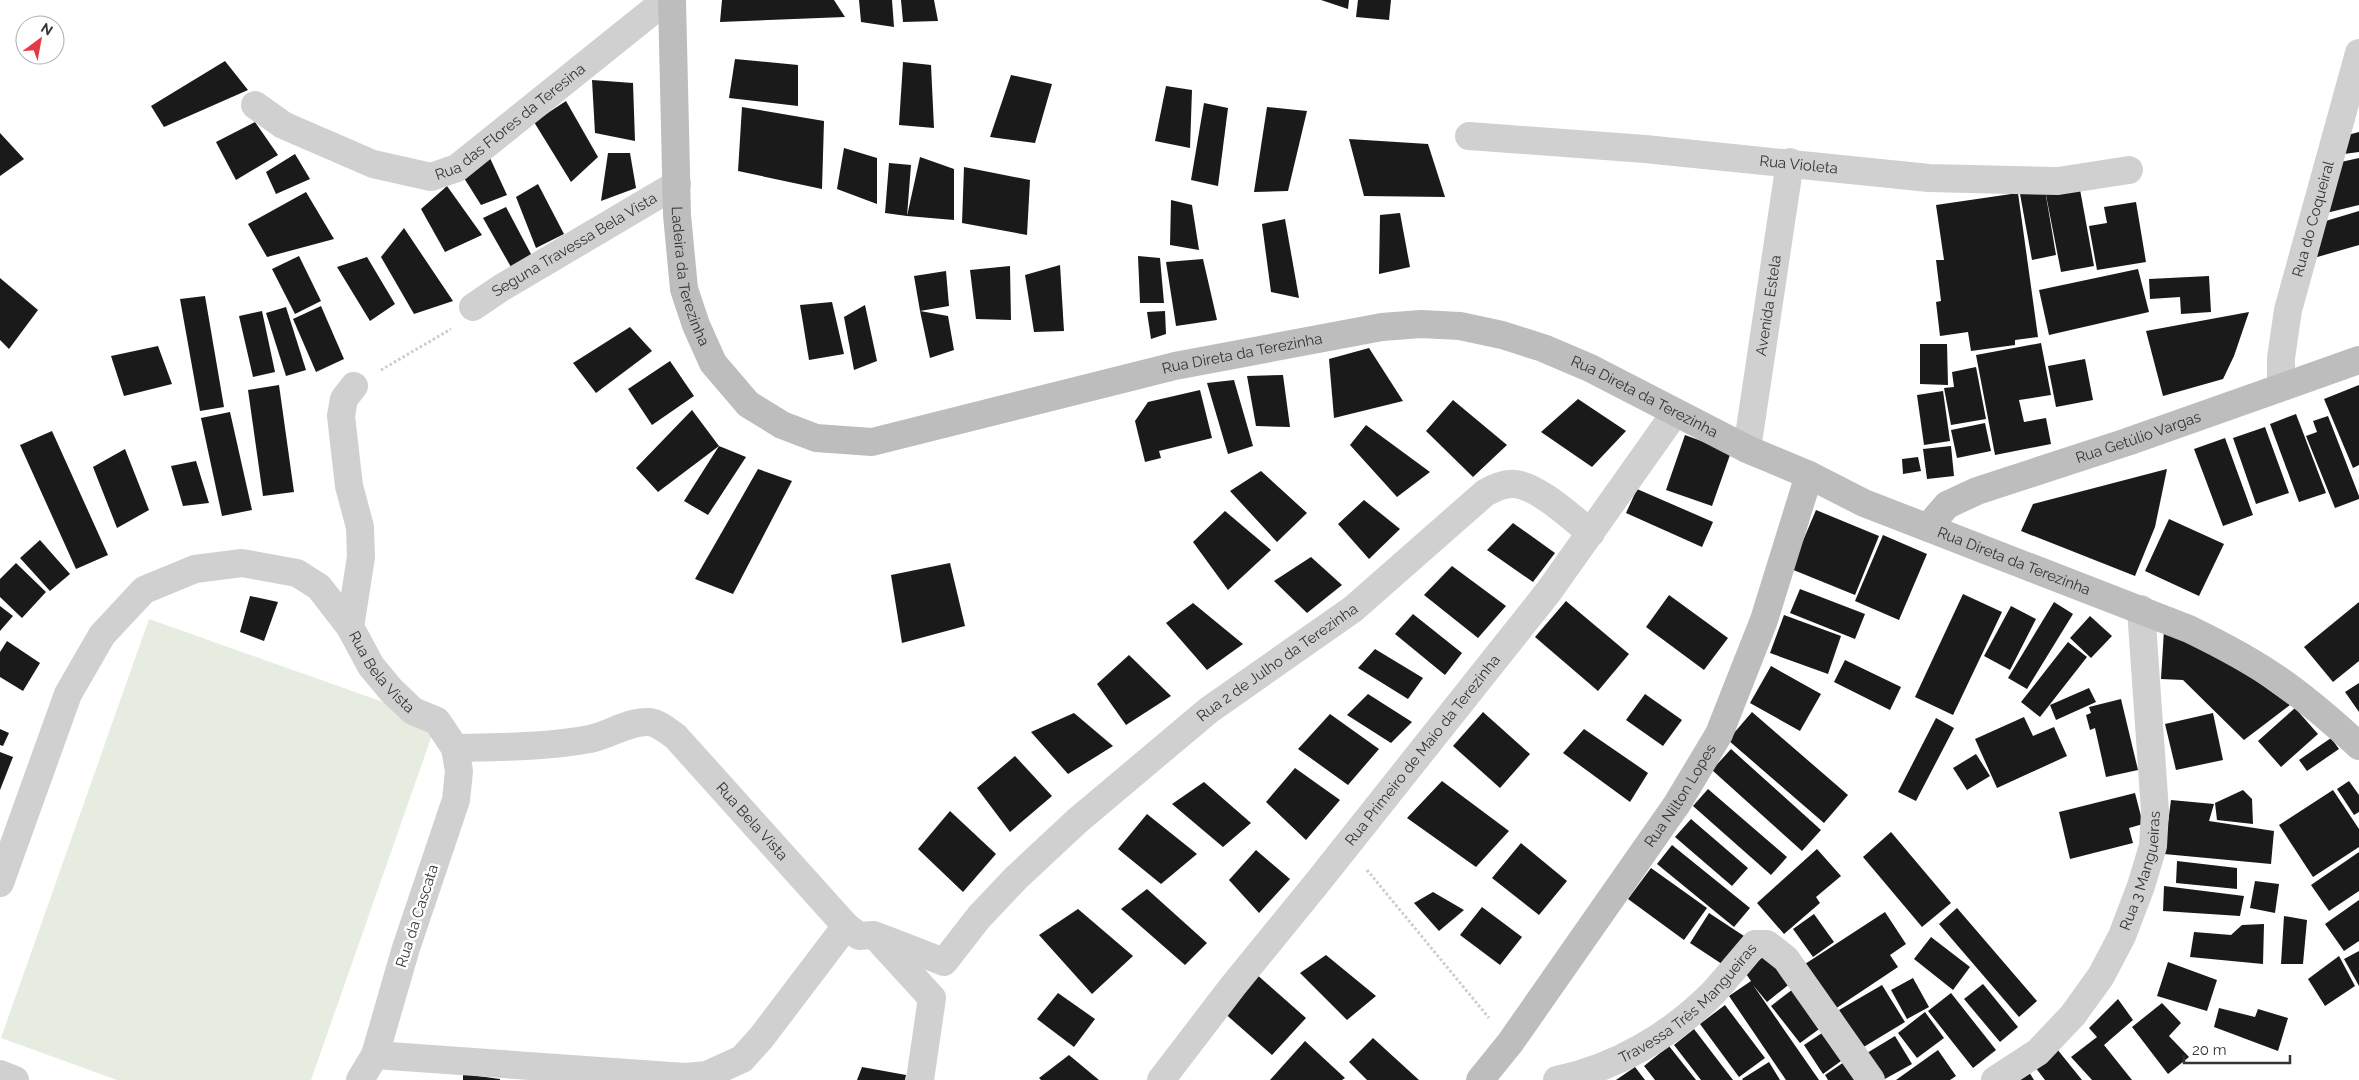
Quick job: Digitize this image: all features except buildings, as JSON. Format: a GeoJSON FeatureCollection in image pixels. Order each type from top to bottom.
{"type":"FeatureCollection","features":[{"type":"Feature","properties":{"kind":"main road","name":"Ladeira da Terezinha"},"geometry":{"type":"LineString","coordinates":[[672,0],[680,254],[684,289],[696,325],[713,363],[748,404],[782,425],[816,438],[872,442]]}},
{"type":"Feature","properties":{"kind":"main road","name":"Rua Direta da Terezinha"},"geometry":{"type":"LineString","coordinates":[[872,442],[1175,366],[1382,327],[1421,324],[1469,328],[1502,334],[1544,348],[1590,368],[1747,449],[1809,474],[1864,503],[2189,628],[2237,653],[2271,674],[2324,713],[2359,746]]}},
{"type":"Feature","properties":{"kind":"main road","name":"Rua Getúlio Vargas"},"geometry":{"type":"LineString","coordinates":[[1928,527],[1947,506],[1977,490],[2127,442],[2359,360]]}},
{"type":"Feature","properties":{"kind":"main road","name":"Rua Nilton Lopes"},"geometry":{"type":"LineString","coordinates":[[1480,1080],[1510,1043],[1676,804],[1719,734],[1764,620],[1809,474]]}},
{"type":"Feature","properties":{"kind":"street","name":"Rua das Flores da Teresina"},"geometry":{"type":"LineString","coordinates":[[255,105],[283,125],[373,164],[431,176],[457,168],[666,0]]}},
{"type":"Feature","properties":{"kind":"street","name":"Rua do Coqueiral"},"geometry":{"type":"LineString","coordinates":[[2281,386],[2281,358],[2288,310],[2347,132],[2359,53]]}},
{"type":"Feature","properties":{"kind":"street","name":"Rua Violeta"},"geometry":{"type":"LineString","coordinates":[[1468,136],[1790,162],[1929,178],[1992,181],[2058,181],[2129,170]]}},
{"type":"Feature","properties":{"kind":"street","name":"Avenida Estela"},"geometry":{"type":"LineString","coordinates":[[1747,449],[1790,162]]}},
{"type":"Feature","properties":{"kind":"street","name":"Seguna Travessa Bela Vista"},"geometry":{"type":"LineString","coordinates":[[473,307],[501,288],[677,184]]}},
{"type":"Feature","properties":{"kind":"street"},"geometry":{"type":"LineString","coordinates":[[350,627],[361,557],[360,527],[348,486],[341,416],[344,399],[354,386]]}},
{"type":"Feature","properties":{"kind":"street","name":"Rua Primeiro de Maio da Terezinha"},"geometry":{"type":"LineString","coordinates":[[1161,1080],[1233,986],[1549,591],[1675,413]]}},
{"type":"Feature","properties":{"kind":"street","name":"Rua 2 de Julho da Terezinha"},"geometry":{"type":"LineString","coordinates":[[874,935],[944,962],[979,917],[1045,850],[1106,796],[1209,710],[1353,609],[1485,493],[1498,486],[1514,484],[1529,488],[1591,532]]}},
{"type":"Feature","properties":{"kind":"street","name":"Rua Bela Vista"},"geometry":{"type":"LineString","coordinates":[[0,883],[68,694],[102,635],[144,590],[195,569],[242,563],[297,573],[319,588],[350,627],[371,666],[391,690],[413,711],[437,721],[455,748],[568,743],[650,722],[664,728],[676,737],[846,926],[859,936],[874,935]]}},
{"type":"Feature","properties":{"kind":"street","name":"Rua 3 Mangueiras"},"geometry":{"type":"LineString","coordinates":[[1995,1080],[2038,1052],[2073,1015],[2105,968],[2122,936],[2142,886],[2153,846],[2154,812],[2141,609]]}},
{"type":"Feature","properties":{"kind":"street","name":"Rua da Cascata"},"geometry":{"type":"LineString","coordinates":[[360,1080],[375,1055],[406,948],[456,800],[459,771],[455,748]]}},
{"type":"Feature","properties":{"kind":"street"},"geometry":{"type":"LineString","coordinates":[[375,1055],[685,1076],[707,1074],[742,1059],[761,1038],[846,926]]}},
{"type":"Feature","properties":{"kind":"street"},"geometry":{"type":"LineString","coordinates":[[874,935],[932,998],[920,1080]]}},
{"type":"Feature","properties":{"kind":"street","name":"Travessa Três Mangueiras"},"geometry":{"type":"LineString","coordinates":[[1557,1080],[1585,1074],[1617,1061],[1658,1037],[1689,1015],[1712,994],[1755,944],[1767,944],[1786,959],[1871,1080]]}},
{"type":"Feature","properties":{"kind":"street"},"geometry":{"type":"LineString","coordinates":[[0,1074],[15,1080]]}},
{"type":"Feature","properties":{"kind":"path"},"geometry":{"type":"LineString","coordinates":[[354,386],[433,341],[455,326],[473,307]]}},
{"type":"Feature","properties":{"kind":"path"},"geometry":{"type":"LineString","coordinates":[[1346,845],[1510,1043]]}},
{"type":"Feature","properties":{"kind":"shaded area"},"geometry":{"type":"Polygon","coordinates":[[[149,619],[437,721],[311,1080],[117,1080],[1,1038],[149,619]]]}}]}
